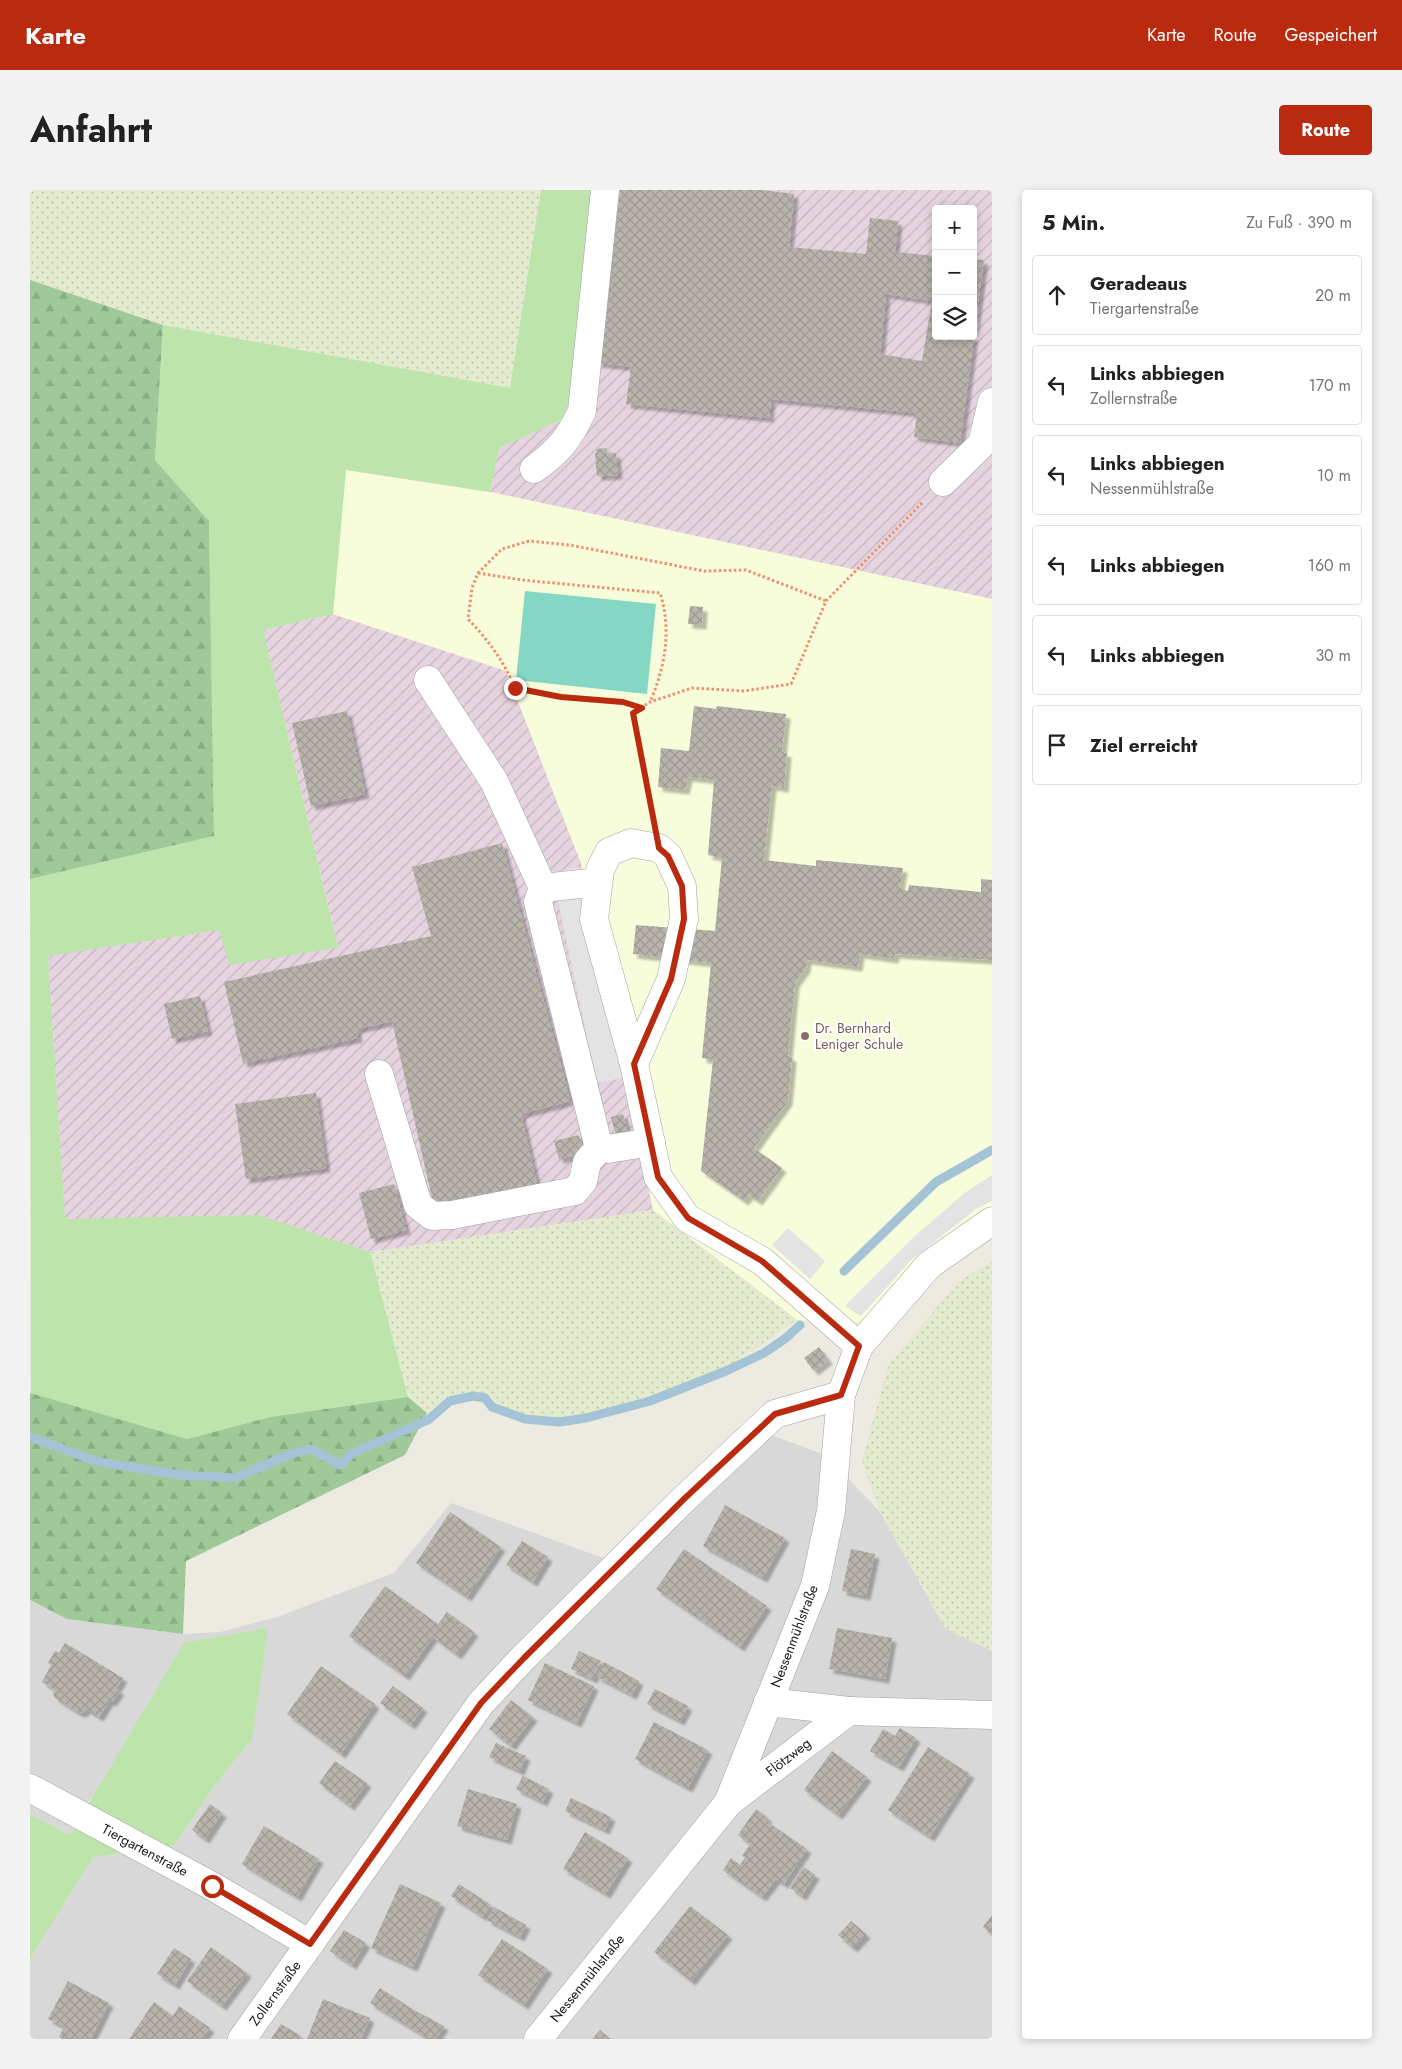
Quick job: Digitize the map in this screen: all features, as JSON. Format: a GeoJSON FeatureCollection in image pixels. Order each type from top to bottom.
{"type":"FeatureCollection","features":[{"type":"Feature","properties":{"kind":"street"},"geometry":{"type":"LineString","coordinates":[[534,469],[554,455],[572,432],[582,411],[605,190]]}},
{"type":"Feature","properties":{"kind":"street"},"geometry":{"type":"LineString","coordinates":[[943,482],[982,444],[992,402]]}},
{"type":"Feature","properties":{"kind":"street"},"geometry":{"type":"LineString","coordinates":[[428,680],[494,781],[543,888],[538,902],[598,1144],[608,1149],[650,1142]]}},
{"type":"Feature","properties":{"kind":"street"},"geometry":{"type":"LineString","coordinates":[[634,1064],[671,979],[684,919],[682,886],[668,856],[659,848],[631,843],[609,852],[600,870],[594,918],[634,1064],[658,1177],[688,1218],[762,1261],[859,1346]]}},
{"type":"Feature","properties":{"kind":"street"},"geometry":{"type":"LineString","coordinates":[[543,888],[598,882]]}},
{"type":"Feature","properties":{"kind":"street"},"geometry":{"type":"LineString","coordinates":[[379,1074],[418,1205],[432,1216],[452,1215],[575,1192],[583,1181],[587,1162],[601,1146]]}},
{"type":"Feature","properties":{"kind":"street","name":"Nessenmühlstraße"},"geometry":{"type":"LineString","coordinates":[[538,2039],[728,1803],[815,1586],[831,1511],[841,1395],[859,1346],[929,1264],[992,1221]]}},
{"type":"Feature","properties":{"kind":"street","name":"Zollernstraße"},"geometry":{"type":"LineString","coordinates":[[242,2039],[481,1703],[684,1499],[775,1414],[841,1395]]}},
{"type":"Feature","properties":{"kind":"street"},"geometry":{"type":"LineString","coordinates":[[768,1702],[849,1711],[992,1715]]}},
{"type":"Feature","properties":{"kind":"street","name":"Flötzweg"},"geometry":{"type":"LineString","coordinates":[[728,1803],[849,1711]]}},
{"type":"Feature","properties":{"kind":"street","name":"Tiergartenstraße"},"geometry":{"type":"LineString","coordinates":[[30,1788],[212,1886],[310,1944]]}},
{"type":"Feature","properties":{"kind":"path"},"geometry":{"type":"LineString","coordinates":[[659,848],[633,713],[650,702],[692,688],[744,690],[791,684],[826,601],[943,482]]}},
{"type":"Feature","properties":{"kind":"path"},"geometry":{"type":"LineString","coordinates":[[642,708],[623,702],[561,697],[515,688],[506,668],[489,641],[468,619],[472,588],[478,573],[502,549],[529,541],[570,545],[704,571],[746,570],[826,601]]}},
{"type":"Feature","properties":{"kind":"path"},"geometry":{"type":"LineString","coordinates":[[478,573],[522,580],[660,593],[665,609],[666,643],[660,679],[650,702]]}},
{"type":"Feature","properties":{"kind":"shaded area"},"geometry":{"type":"Polygon","coordinates":[[[30,190],[541,190],[510,388],[163,325],[30,280],[30,190]]]}},
{"type":"Feature","properties":{"kind":"shaded area"},"geometry":{"type":"Polygon","coordinates":[[[594,190],[992,190],[992,599],[490,492],[499,448],[570,416],[594,190]]]}},
{"type":"Feature","properties":{"kind":"shaded area","name":"Dr. Bernhard Leniger Schule"},"geometry":{"type":"Polygon","coordinates":[[[346,470],[490,492],[992,599],[992,1208],[918,1261],[859,1323],[797,1320],[653,1210],[581,863],[506,671],[333,614],[346,470]]]}},
{"type":"Feature","properties":{"kind":"shaded area"},"geometry":{"type":"Polygon","coordinates":[[[525,591],[656,604],[647,694],[516,680],[525,591]]]}},
{"type":"Feature","properties":{"kind":"shaded area"},"geometry":{"type":"Polygon","coordinates":[[[333,614],[506,671],[581,863],[653,1210],[370,1252],[259,1215],[65,1220],[48,955],[220,930],[338,947],[263,630],[333,614]]]}},
{"type":"Feature","properties":{"kind":"shaded area"},"geometry":{"type":"Polygon","coordinates":[[[578,867],[623,1078],[597,1083],[552,873],[578,867]]]}},
{"type":"Feature","properties":{"kind":"shaded area"},"geometry":{"type":"Polygon","coordinates":[[[992,1175],[992,1201],[976,1209],[910,1261],[861,1316],[845,1306],[917,1234],[966,1192],[992,1175]]]}},
{"type":"Feature","properties":{"kind":"shaded area"},"geometry":{"type":"Polygon","coordinates":[[[653,1210],[797,1320],[719,1373],[594,1419],[519,1421],[473,1394],[427,1413],[408,1397],[370,1252],[653,1210]]]}},
{"type":"Feature","properties":{"kind":"shaded area"},"geometry":{"type":"Polygon","coordinates":[[[788,1228],[825,1261],[810,1279],[772,1245],[788,1228]]]}},
{"type":"Feature","properties":{"kind":"shaded area"},"geometry":{"type":"Polygon","coordinates":[[[992,1261],[992,1651],[945,1628],[880,1512],[862,1461],[888,1366],[958,1282],[992,1261]]]}},
{"type":"Feature","properties":{"kind":"shaded area"},"geometry":{"type":"Polygon","coordinates":[[[746,1426],[825,1455],[880,1512],[945,1628],[992,1651],[992,2039],[30,2039],[30,1959],[93,1857],[174,1846],[213,1788],[252,1739],[91,1798],[70,1835],[30,1814],[30,1600],[67,1619],[183,1634],[220,1632],[277,1617],[394,1573],[451,1503],[606,1559],[746,1426]]]}},
{"type":"Feature","properties":{"kind":"green space"},"geometry":{"type":"Polygon","coordinates":[[[541,190],[594,190],[570,416],[499,448],[490,492],[346,470],[333,614],[263,630],[338,948],[229,965],[219,930],[48,956],[65,1219],[259,1215],[370,1252],[408,1397],[270,1417],[187,1439],[31,1394],[30,879],[214,836],[209,521],[155,460],[163,325],[510,388],[541,190]]]}},
{"type":"Feature","properties":{"kind":"green space"},"geometry":{"type":"Polygon","coordinates":[[[30,280],[163,325],[155,460],[209,521],[214,836],[30,879],[30,280]]]}},
{"type":"Feature","properties":{"kind":"green space"},"geometry":{"type":"Polygon","coordinates":[[[30,1393],[187,1439],[270,1417],[408,1397],[427,1413],[405,1455],[186,1561],[183,1634],[67,1619],[30,1600],[30,1393]]]}},
{"type":"Feature","properties":{"kind":"green space"},"geometry":{"type":"Polygon","coordinates":[[[268,1628],[252,1739],[213,1788],[174,1846],[93,1857],[30,1959],[30,1814],[70,1835],[184,1643],[268,1628]]]}},
{"type":"Feature","properties":{"kind":"building"},"geometry":{"type":"Polygon","coordinates":[[[620,190],[762,190],[794,194],[789,247],[866,254],[870,218],[898,221],[895,252],[932,256],[932,301],[932,340],[973,340],[960,443],[914,437],[917,413],[771,399],[769,418],[626,404],[631,367],[598,363],[620,190]],[[886,294],[880,354],[922,361],[932,301],[886,294]]]}},
{"type":"Feature","properties":{"kind":"building"},"geometry":{"type":"Polygon","coordinates":[[[977,259],[984,260],[977,310],[977,259]]]}},
{"type":"Feature","properties":{"kind":"building"},"geometry":{"type":"Polygon","coordinates":[[[607,448],[607,454],[616,453],[618,475],[597,476],[596,449],[607,448]]]}},
{"type":"Feature","properties":{"kind":"building"},"geometry":{"type":"Polygon","coordinates":[[[690,606],[703,607],[702,625],[688,624],[690,606]]]}},
{"type":"Feature","properties":{"kind":"building"},"geometry":{"type":"Polygon","coordinates":[[[694,706],[716,709],[717,706],[786,714],[782,752],[787,753],[784,788],[772,786],[764,860],[816,866],[816,860],[903,868],[900,888],[908,891],[909,885],[981,892],[981,879],[992,880],[992,960],[895,954],[894,959],[860,954],[858,967],[807,960],[806,968],[795,983],[788,1055],[792,1058],[788,1101],[754,1148],[782,1168],[758,1201],[749,1195],[744,1201],[701,1171],[713,1060],[702,1058],[711,963],[633,954],[636,925],[715,931],[722,858],[708,855],[714,780],[688,777],[685,790],[658,787],[661,748],[689,751],[694,706]]]}},
{"type":"Feature","properties":{"kind":"building"},"geometry":{"type":"Polygon","coordinates":[[[347,711],[365,794],[311,806],[292,723],[347,711]]]}},
{"type":"Feature","properties":{"kind":"building"},"geometry":{"type":"Polygon","coordinates":[[[502,843],[570,1101],[521,1114],[537,1184],[434,1207],[392,1021],[357,1029],[358,1038],[243,1063],[224,982],[431,936],[412,867],[502,843]]]}},
{"type":"Feature","properties":{"kind":"building"},"geometry":{"type":"Polygon","coordinates":[[[200,996],[208,1031],[172,1039],[164,1004],[200,996]]]}},
{"type":"Feature","properties":{"kind":"building"},"geometry":{"type":"Polygon","coordinates":[[[316,1093],[326,1168],[246,1179],[235,1104],[316,1093]]]}},
{"type":"Feature","properties":{"kind":"building"},"geometry":{"type":"Polygon","coordinates":[[[623,1114],[629,1137],[617,1139],[611,1117],[623,1114]]]}},
{"type":"Feature","properties":{"kind":"building"},"geometry":{"type":"Polygon","coordinates":[[[579,1135],[584,1153],[559,1159],[554,1141],[579,1135]]]}},
{"type":"Feature","properties":{"kind":"building"},"geometry":{"type":"Polygon","coordinates":[[[394,1184],[406,1230],[371,1239],[359,1193],[394,1184]]]}},
{"type":"Feature","properties":{"kind":"building"},"geometry":{"type":"Polygon","coordinates":[[[819,1347],[828,1360],[814,1371],[804,1358],[819,1347]]]}},
{"type":"Feature","properties":{"kind":"building"},"geometry":{"type":"Polygon","coordinates":[[[725,1505],[785,1538],[763,1578],[703,1546],[725,1505]]]}},
{"type":"Feature","properties":{"kind":"building"},"geometry":{"type":"Polygon","coordinates":[[[450,1512],[501,1547],[467,1597],[416,1563],[450,1512]]]}},
{"type":"Feature","properties":{"kind":"building"},"geometry":{"type":"Polygon","coordinates":[[[522,1541],[548,1557],[533,1582],[506,1565],[522,1541]]]}},
{"type":"Feature","properties":{"kind":"building"},"geometry":{"type":"Polygon","coordinates":[[[684,1549],[767,1606],[740,1647],[656,1589],[684,1549]]]}},
{"type":"Feature","properties":{"kind":"building"},"geometry":{"type":"Polygon","coordinates":[[[851,1549],[875,1554],[866,1596],[842,1591],[851,1549]]]}},
{"type":"Feature","properties":{"kind":"building"},"geometry":{"type":"Polygon","coordinates":[[[385,1586],[438,1624],[447,1612],[474,1632],[457,1655],[433,1637],[405,1676],[349,1636],[385,1586]]]}},
{"type":"Feature","properties":{"kind":"building"},"geometry":{"type":"Polygon","coordinates":[[[837,1628],[892,1638],[885,1679],[829,1669],[837,1628]]]}},
{"type":"Feature","properties":{"kind":"building"},"geometry":{"type":"Polygon","coordinates":[[[65,1643],[123,1678],[116,1689],[120,1691],[112,1702],[109,1701],[99,1717],[86,1709],[84,1712],[79,1713],[55,1698],[53,1693],[55,1690],[42,1682],[51,1665],[48,1663],[55,1651],[59,1653],[65,1643]]]}},
{"type":"Feature","properties":{"kind":"building"},"geometry":{"type":"Polygon","coordinates":[[[579,1651],[601,1661],[593,1679],[571,1669],[579,1651]]]}},
{"type":"Feature","properties":{"kind":"building"},"geometry":{"type":"Polygon","coordinates":[[[604,1662],[639,1681],[632,1695],[597,1677],[604,1662]]]}},
{"type":"Feature","properties":{"kind":"building"},"geometry":{"type":"Polygon","coordinates":[[[545,1663],[594,1686],[577,1723],[528,1700],[545,1663]]]}},
{"type":"Feature","properties":{"kind":"building"},"geometry":{"type":"Polygon","coordinates":[[[321,1666],[375,1704],[341,1754],[287,1714],[321,1666]]]}},
{"type":"Feature","properties":{"kind":"building"},"geometry":{"type":"Polygon","coordinates":[[[393,1686],[423,1708],[411,1725],[380,1703],[393,1686]]]}},
{"type":"Feature","properties":{"kind":"building"},"geometry":{"type":"Polygon","coordinates":[[[655,1689],[688,1706],[680,1721],[647,1704],[655,1689]]]}},
{"type":"Feature","properties":{"kind":"building"},"geometry":{"type":"Polygon","coordinates":[[[511,1700],[533,1717],[511,1746],[489,1729],[511,1700]]]}},
{"type":"Feature","properties":{"kind":"building"},"geometry":{"type":"Polygon","coordinates":[[[654,1722],[708,1750],[688,1788],[635,1759],[654,1722]]]}},
{"type":"Feature","properties":{"kind":"building"},"geometry":{"type":"Polygon","coordinates":[[[900,1728],[916,1738],[899,1767],[870,1751],[883,1729],[895,1736],[900,1728]]]}},
{"type":"Feature","properties":{"kind":"building"},"geometry":{"type":"Polygon","coordinates":[[[496,1743],[526,1756],[520,1771],[489,1757],[496,1743]]]}},
{"type":"Feature","properties":{"kind":"building"},"geometry":{"type":"Polygon","coordinates":[[[928,1747],[970,1774],[930,1837],[888,1810],[928,1747]]]}},
{"type":"Feature","properties":{"kind":"building"},"geometry":{"type":"Polygon","coordinates":[[[832,1751],[867,1777],[838,1815],[804,1790],[832,1751]]]}},
{"type":"Feature","properties":{"kind":"building"},"geometry":{"type":"Polygon","coordinates":[[[335,1761],[367,1783],[350,1806],[319,1783],[335,1761]]]}},
{"type":"Feature","properties":{"kind":"building"},"geometry":{"type":"Polygon","coordinates":[[[523,1776],[549,1789],[543,1802],[516,1789],[523,1776]]]}},
{"type":"Feature","properties":{"kind":"building"},"geometry":{"type":"Polygon","coordinates":[[[468,1789],[517,1804],[507,1840],[457,1826],[468,1789]]]}},
{"type":"Feature","properties":{"kind":"building"},"geometry":{"type":"Polygon","coordinates":[[[571,1798],[611,1817],[605,1830],[565,1811],[571,1798]]]}},
{"type":"Feature","properties":{"kind":"building"},"geometry":{"type":"Polygon","coordinates":[[[210,1804],[222,1813],[205,1839],[192,1830],[210,1804]]]}},
{"type":"Feature","properties":{"kind":"building"},"geometry":{"type":"Polygon","coordinates":[[[756,1809],[768,1818],[766,1821],[807,1849],[784,1884],[776,1879],[762,1897],[723,1870],[731,1858],[740,1865],[745,1857],[742,1856],[750,1844],[738,1835],[756,1809]]]}},
{"type":"Feature","properties":{"kind":"building"},"geometry":{"type":"Polygon","coordinates":[[[264,1826],[319,1859],[297,1897],[242,1864],[264,1826]]]}},
{"type":"Feature","properties":{"kind":"building"},"geometry":{"type":"Polygon","coordinates":[[[585,1832],[628,1858],[606,1894],[563,1869],[585,1832]]]}},
{"type":"Feature","properties":{"kind":"building"},"geometry":{"type":"Polygon","coordinates":[[[804,1867],[815,1875],[802,1896],[790,1888],[804,1867]]]}},
{"type":"Feature","properties":{"kind":"building"},"geometry":{"type":"Polygon","coordinates":[[[400,1884],[441,1903],[413,1967],[371,1948],[400,1884]]]}},
{"type":"Feature","properties":{"kind":"building"},"geometry":{"type":"Polygon","coordinates":[[[459,1884],[491,1905],[483,1917],[451,1896],[459,1884]]]}},
{"type":"Feature","properties":{"kind":"building"},"geometry":{"type":"Polygon","coordinates":[[[690,1906],[728,1935],[691,1981],[654,1952],[690,1906]]]}},
{"type":"Feature","properties":{"kind":"building"},"geometry":{"type":"Polygon","coordinates":[[[494,1907],[526,1925],[520,1937],[487,1920],[494,1907]]]}},
{"type":"Feature","properties":{"kind":"building"},"geometry":{"type":"Polygon","coordinates":[[[992,1915],[992,1935],[983,1927],[992,1915]]]}},
{"type":"Feature","properties":{"kind":"building"},"geometry":{"type":"Polygon","coordinates":[[[851,1921],[866,1934],[853,1948],[838,1935],[851,1921]]]}},
{"type":"Feature","properties":{"kind":"building"},"geometry":{"type":"Polygon","coordinates":[[[344,1930],[366,1943],[352,1965],[330,1951],[344,1930]]]}},
{"type":"Feature","properties":{"kind":"building"},"geometry":{"type":"Polygon","coordinates":[[[502,1939],[548,1969],[524,2005],[478,1975],[502,1939]]]}},
{"type":"Feature","properties":{"kind":"building"},"geometry":{"type":"Polygon","coordinates":[[[211,1947],[247,1973],[222,2006],[187,1981],[211,1947]]]}},
{"type":"Feature","properties":{"kind":"building"},"geometry":{"type":"Polygon","coordinates":[[[174,1948],[191,1959],[175,1985],[157,1974],[174,1948]]]}},
{"type":"Feature","properties":{"kind":"building"},"geometry":{"type":"Polygon","coordinates":[[[68,1981],[109,2003],[91,2039],[63,2039],[59,2037],[64,2027],[48,2019],[68,1981]]]}},
{"type":"Feature","properties":{"kind":"building"},"geometry":{"type":"Polygon","coordinates":[[[380,1988],[414,2010],[444,2026],[436,2039],[429,2039],[370,2003],[380,1988]]]}},
{"type":"Feature","properties":{"kind":"building"},"geometry":{"type":"Polygon","coordinates":[[[323,1999],[370,2018],[361,2039],[307,2039],[323,1999]]]}},
{"type":"Feature","properties":{"kind":"building"},"geometry":{"type":"Polygon","coordinates":[[[154,2002],[173,2016],[179,2006],[210,2028],[202,2039],[129,2039],[154,2002]]]}},
{"type":"Feature","properties":{"kind":"building"},"geometry":{"type":"Polygon","coordinates":[[[281,2024],[301,2036],[299,2039],[271,2039],[281,2024]]]}},
{"type":"Feature","properties":{"kind":"building"},"geometry":{"type":"Polygon","coordinates":[[[600,2030],[610,2039],[592,2039],[600,2030]]]}},
{"type":"Feature","properties":{"kind":"waterway"},"geometry":{"type":"LineString","coordinates":[[844,1271],[936,1182],[992,1150]]}},
{"type":"Feature","properties":{"kind":"waterway"},"geometry":{"type":"LineString","coordinates":[[30,1437],[99,1462],[180,1475],[235,1478],[291,1454],[311,1449],[341,1465],[351,1454],[428,1420],[450,1401],[473,1396],[485,1398],[492,1407],[525,1419],[559,1422],[586,1418],[650,1401],[726,1371],[764,1353],[786,1338],[800,1325]]}},
{"type":"Feature","properties":{"kind":"place","name":"Dr. Bernhard Leniger Schule"},"geometry":{"type":"Point","coordinates":[805,1036]}},
{"type":"Feature","properties":{"kind":"route"},"geometry":{"type":"LineString","coordinates":[[212,1886],[310,1944],[481,1703],[684,1499],[775,1414],[841,1395],[859,1346],[762,1261],[688,1218],[658,1177],[634,1064],[671,979],[684,919],[682,886],[668,856],[659,848],[633,713],[642,708],[623,702],[561,697],[515,688]]}}]}
